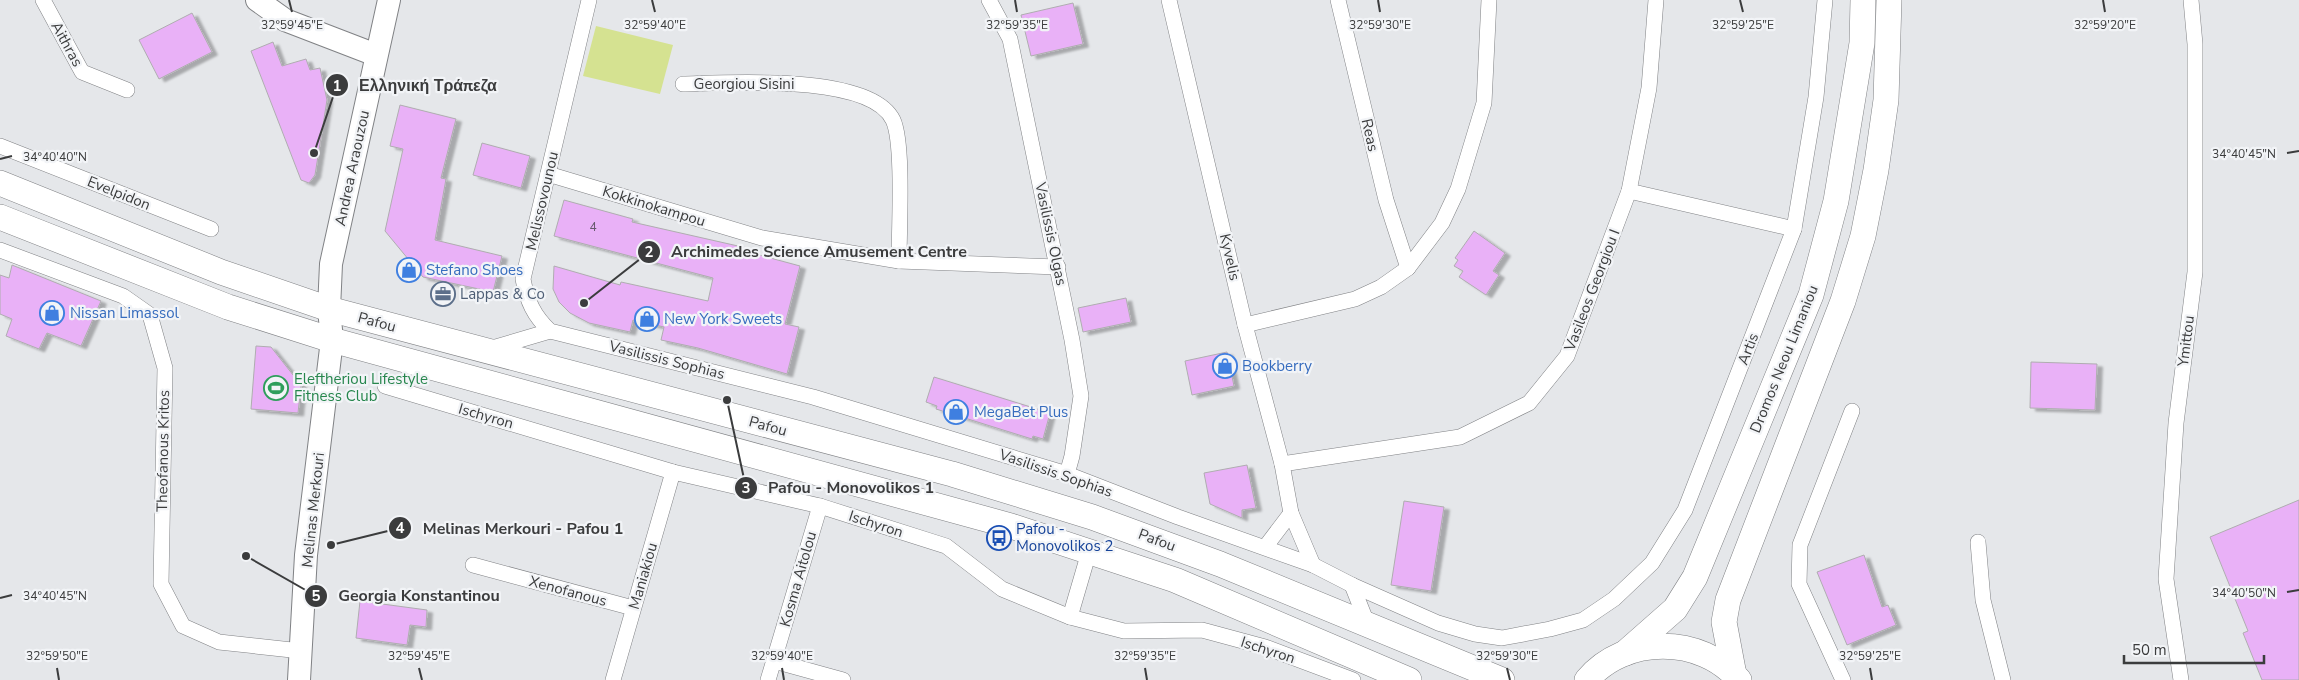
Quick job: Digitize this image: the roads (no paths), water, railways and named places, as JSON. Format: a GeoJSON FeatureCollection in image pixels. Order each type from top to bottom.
{"type":"FeatureCollection","features":[{"type":"Feature","properties":{"kind":"main road"},"geometry":{"type":"LineString","coordinates":[[257,0],[285,20],[376,56]]}},
{"type":"Feature","properties":{"kind":"main road","name":"Andrea Araouzou"},"geometry":{"type":"LineString","coordinates":[[332,340],[329,309],[331,264],[389,0]]}},
{"type":"Feature","properties":{"kind":"main road","name":"Dromos Neou Limaniou"},"geometry":{"type":"LineString","coordinates":[[1625,653],[1675,609],[1695,577],[1811,295],[1836,201],[1862,43],[1862,0]]}},
{"type":"Feature","properties":{"kind":"main road"},"geometry":{"type":"LineString","coordinates":[[1737,677],[1724,622],[1728,600],[1843,301],[1862,236],[1876,170],[1886,100],[1889,0]]}},
{"type":"Feature","properties":{"kind":"main road","name":"Pafou"},"geometry":{"type":"LineString","coordinates":[[0,183],[221,272],[329,309],[952,474],[1083,514],[1196,555],[1367,623],[1502,680]]}},
{"type":"Feature","properties":{"kind":"main road","name":"Pafou"},"geometry":{"type":"LineString","coordinates":[[0,218],[228,307],[332,340],[1011,526],[1175,580],[1409,680]]}},
{"type":"Feature","properties":{"kind":"main road","name":"Melinas Merkouri"},"geometry":{"type":"LineString","coordinates":[[299,680],[306,555],[332,340]]}},
{"type":"Feature","properties":{"kind":"main road"},"geometry":{"type":"LineString","coordinates":[[1585,679],[1605,663],[1625,653],[1654,646],[1683,648],[1711,657],[1737,677]]}},
{"type":"Feature","properties":{"kind":"street","name":"Aithras"},"geometry":{"type":"LineString","coordinates":[[43,0],[82,72],[127,90]]}},
{"type":"Feature","properties":{"kind":"street","name":"Melissovounou"},"geometry":{"type":"LineString","coordinates":[[550,331],[532,309],[523,279],[589,0]]}},
{"type":"Feature","properties":{"kind":"street","name":"Vasilissis Olgas"},"geometry":{"type":"LineString","coordinates":[[989,0],[1010,39],[1058,267],[1081,396],[1072,456],[1067,474]]}},
{"type":"Feature","properties":{"kind":"street","name":"Kyvelis"},"geometry":{"type":"LineString","coordinates":[[1169,0],[1246,324],[1282,464],[1291,513],[1313,565]]}},
{"type":"Feature","properties":{"kind":"street","name":"Reas"},"geometry":{"type":"LineString","coordinates":[[1338,0],[1386,200],[1408,268]]}},
{"type":"Feature","properties":{"kind":"street"},"geometry":{"type":"LineString","coordinates":[[1246,324],[1355,299],[1381,287],[1408,268],[1442,223],[1458,189],[1484,103],[1489,0]]}},
{"type":"Feature","properties":{"kind":"street","name":"Vasileos Georgiou I"},"geometry":{"type":"LineString","coordinates":[[1282,464],[1460,437],[1530,403],[1568,356],[1629,190],[1649,88],[1656,0]]}},
{"type":"Feature","properties":{"kind":"street","name":"Artis"},"geometry":{"type":"LineString","coordinates":[[1550,629],[1583,620],[1614,599],[1652,563],[1685,510],[1794,229],[1816,97],[1825,0]]}},
{"type":"Feature","properties":{"kind":"street","name":"Ymittou"},"geometry":{"type":"LineString","coordinates":[[2182,680],[2166,579],[2176,423],[2194,272],[2195,44],[2191,0]]}},
{"type":"Feature","properties":{"kind":"street","name":"Georgiou Sisini"},"geometry":{"type":"LineString","coordinates":[[683,84],[788,82],[821,86],[875,101],[893,119],[898,140],[899,261]]}},
{"type":"Feature","properties":{"kind":"street","name":"Evelpidon"},"geometry":{"type":"LineString","coordinates":[[0,146],[211,229]]}},
{"type":"Feature","properties":{"kind":"street","name":"Kokkinokampou"},"geometry":{"type":"LineString","coordinates":[[548,174],[762,238],[899,261],[1058,267]]}},
{"type":"Feature","properties":{"kind":"street"},"geometry":{"type":"LineString","coordinates":[[1629,190],[1794,229]]}},
{"type":"Feature","properties":{"kind":"street","name":"Theofanous Kritos"},"geometry":{"type":"LineString","coordinates":[[0,250],[123,296],[150,315],[165,368],[161,584],[183,626],[219,642],[301,651]]}},
{"type":"Feature","properties":{"kind":"street"},"geometry":{"type":"LineString","coordinates":[[485,351],[550,331]]}},
{"type":"Feature","properties":{"kind":"street","name":"Vasilissis Sophias"},"geometry":{"type":"LineString","coordinates":[[550,331],[813,397],[1067,474],[1178,517],[1266,546],[1313,565],[1352,585],[1438,623],[1475,634],[1502,638],[1550,629]]}},
{"type":"Feature","properties":{"kind":"street","name":"Ischyron"},"geometry":{"type":"LineString","coordinates":[[385,386],[673,472],[820,506],[946,546],[1002,589],[1070,617],[1124,631],[1202,630],[1265,647],[1353,680]]}},
{"type":"Feature","properties":{"kind":"street"},"geometry":{"type":"LineString","coordinates":[[1843,680],[1799,584],[1800,546],[1852,411]]}},
{"type":"Feature","properties":{"kind":"street","name":"Maniakiou"},"geometry":{"type":"LineString","coordinates":[[613,680],[673,472]]}},
{"type":"Feature","properties":{"kind":"street","name":"Kosma Aitolou"},"geometry":{"type":"LineString","coordinates":[[768,680],[820,506]]}},
{"type":"Feature","properties":{"kind":"street"},"geometry":{"type":"LineString","coordinates":[[1266,546],[1291,513]]}},
{"type":"Feature","properties":{"kind":"street"},"geometry":{"type":"LineString","coordinates":[[1978,542],[1983,600],[2004,680]]}},
{"type":"Feature","properties":{"kind":"street"},"geometry":{"type":"LineString","coordinates":[[1070,617],[1089,552]]}},
{"type":"Feature","properties":{"kind":"street","name":"Xenofanous"},"geometry":{"type":"LineString","coordinates":[[473,565],[633,608]]}},
{"type":"Feature","properties":{"kind":"street"},"geometry":{"type":"LineString","coordinates":[[1352,585],[1367,623]]}},
{"type":"Feature","properties":{"kind":"street"},"geometry":{"type":"LineString","coordinates":[[774,661],[842,680]]}},
{"type":"Feature","properties":{"kind":"place","name":"Ελληνική Τράπεζα"},"geometry":{"type":"Point","coordinates":[314,153]}},
{"type":"Feature","properties":{"kind":"place","name":"Stefano Shoes"},"geometry":{"type":"Point","coordinates":[409,270]}},
{"type":"Feature","properties":{"kind":"place","name":"Lappas & Co"},"geometry":{"type":"Point","coordinates":[443,294]}},
{"type":"Feature","properties":{"kind":"place","name":"Archimedes Science Amusement Centre"},"geometry":{"type":"Point","coordinates":[584,303]}},
{"type":"Feature","properties":{"kind":"place","name":"Nissan Limassol"},"geometry":{"type":"Point","coordinates":[52,313]}},
{"type":"Feature","properties":{"kind":"place","name":"New York Sweets"},"geometry":{"type":"Point","coordinates":[647,319]}},
{"type":"Feature","properties":{"kind":"place","name":"Bookberry"},"geometry":{"type":"Point","coordinates":[1225,366]}},
{"type":"Feature","properties":{"kind":"place","name":"Eleftheriou Lifestyle Fitness Club"},"geometry":{"type":"Point","coordinates":[276,388]}},
{"type":"Feature","properties":{"kind":"place","name":"Pafou - Monovolikos 1"},"geometry":{"type":"Point","coordinates":[727,400]}},
{"type":"Feature","properties":{"kind":"place","name":"MegaBet Plus"},"geometry":{"type":"Point","coordinates":[956,412]}},
{"type":"Feature","properties":{"kind":"place","name":"Pafou - Monovolikos 2"},"geometry":{"type":"Point","coordinates":[999,538]}},
{"type":"Feature","properties":{"kind":"place","name":"Melinas Merkouri - Pafou 1"},"geometry":{"type":"Point","coordinates":[331,545]}},
{"type":"Feature","properties":{"kind":"place","name":"Georgia Konstantinou"},"geometry":{"type":"Point","coordinates":[246,556]}}]}
